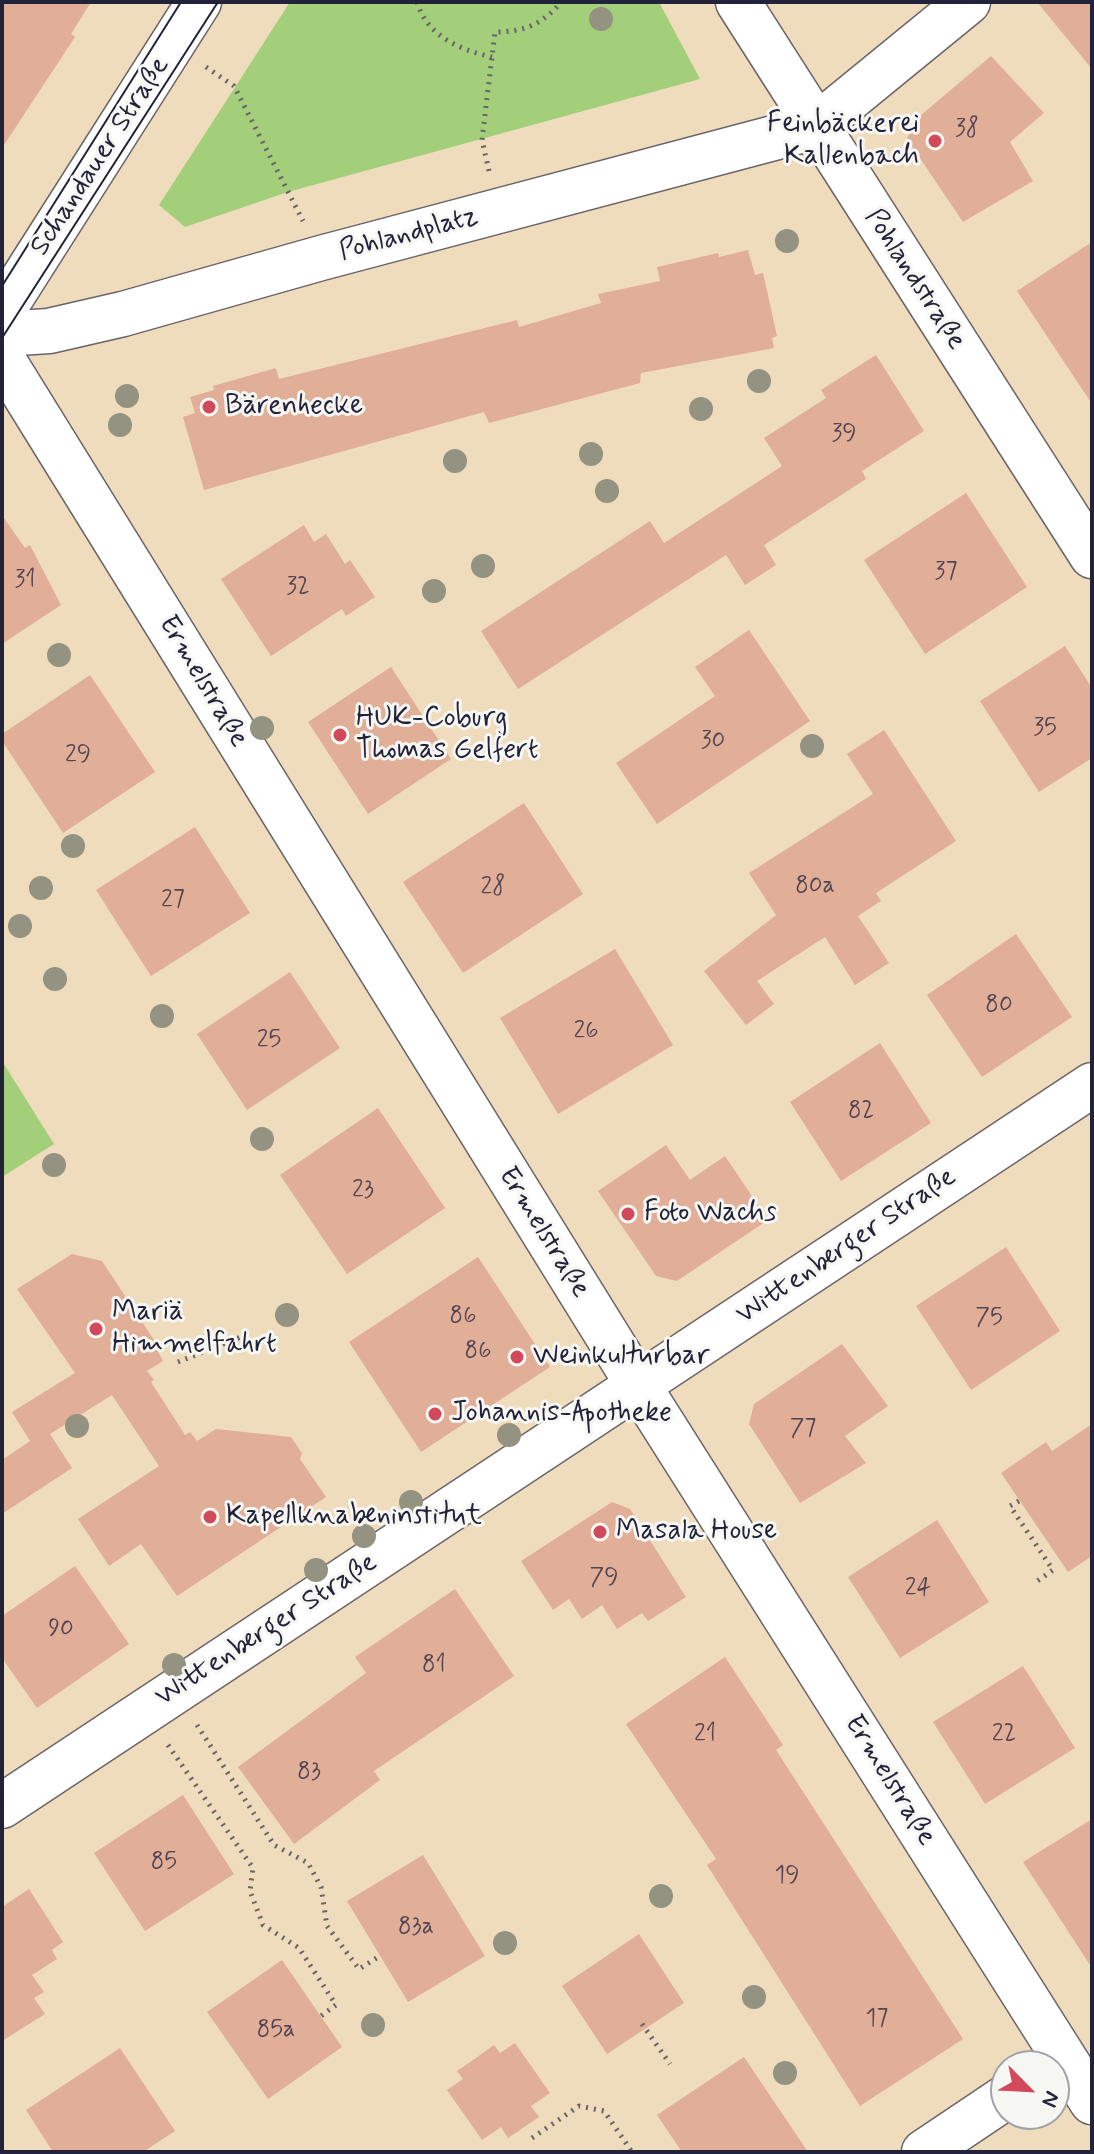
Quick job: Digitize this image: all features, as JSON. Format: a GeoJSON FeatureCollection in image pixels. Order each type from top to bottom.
{"type":"FeatureCollection","features":[{"type":"Feature","properties":{"kind":"street","name":"Schandauer Straße"},"geometry":{"type":"LineString","coordinates":[[2,312],[199,2]]}},
{"type":"Feature","properties":{"kind":"street","name":"Pohlandstraße"},"geometry":{"type":"LineString","coordinates":[[738,2],[815,127],[1092,556]]}},
{"type":"Feature","properties":{"kind":"street"},"geometry":{"type":"LineString","coordinates":[[815,127],[968,2]]}},
{"type":"Feature","properties":{"kind":"street","name":"Pohlandplatz"},"geometry":{"type":"LineString","coordinates":[[2,334],[49,331],[123,314],[321,258],[815,127]]}},
{"type":"Feature","properties":{"kind":"street","name":"Ermelstraße"},"geometry":{"type":"LineString","coordinates":[[2,358],[638,1385],[1066,2050]]}},
{"type":"Feature","properties":{"kind":"street","name":"Wittenberger Straße"},"geometry":{"type":"LineString","coordinates":[[2,1806],[1092,1085]]}},
{"type":"Feature","properties":{"kind":"street","name":"Ermelstraße"},"geometry":{"type":"LineString","coordinates":[[1070,2057],[1092,2102]]}},
{"type":"Feature","properties":{"kind":"street"},"geometry":{"type":"LineString","coordinates":[[924,2152],[990,2108]]}},
{"type":"Feature","properties":{"kind":"path"},"geometry":{"type":"LineString","coordinates":[[417,2],[429,25],[441,37],[473,53],[492,57]]}},
{"type":"Feature","properties":{"kind":"path"},"geometry":{"type":"LineString","coordinates":[[499,211],[482,140],[495,32],[533,27],[549,16],[561,2]]}},
{"type":"Feature","properties":{"kind":"path"},"geometry":{"type":"LineString","coordinates":[[172,45],[234,86],[321,258]]}},
{"type":"Feature","properties":{"kind":"path"},"geometry":{"type":"LineString","coordinates":[[178,1362],[246,1335]]}},
{"type":"Feature","properties":{"kind":"path"},"geometry":{"type":"LineString","coordinates":[[1019,1501],[1010,1506],[1053,1570],[1033,1584]]}},
{"type":"Feature","properties":{"kind":"path"},"geometry":{"type":"LineString","coordinates":[[1034,1542],[1044,1536]]}},
{"type":"Feature","properties":{"kind":"path"},"geometry":{"type":"LineString","coordinates":[[160,1702],[274,1845],[308,1863],[321,1887],[327,1926],[359,1969],[380,1956]]}},
{"type":"Feature","properties":{"kind":"path"},"geometry":{"type":"LineString","coordinates":[[160,1702],[253,1868],[250,1891],[263,1925],[299,1948],[336,2005],[321,2016]]}},
{"type":"Feature","properties":{"kind":"path"},"geometry":{"type":"LineString","coordinates":[[642,2024],[670,2064]]}},
{"type":"Feature","properties":{"kind":"path"},"geometry":{"type":"LineString","coordinates":[[532,2138],[579,2106],[604,2111],[632,2152]]}},
{"type":"Feature","properties":{"kind":"green space"},"geometry":{"type":"Polygon","coordinates":[[[290,2],[659,2],[700,79],[288,192],[185,227],[159,205],[290,2]]]}},
{"type":"Feature","properties":{"kind":"green space"},"geometry":{"type":"Polygon","coordinates":[[[2,1061],[54,1144],[2,1177],[2,1061]]]}},
{"type":"Feature","properties":{"kind":"building"},"geometry":{"type":"Polygon","coordinates":[[[2,2],[91,2],[71,34],[75,37],[2,148],[2,2]]]}},
{"type":"Feature","properties":{"kind":"building"},"geometry":{"type":"Polygon","coordinates":[[[1037,2],[1092,2],[1092,69],[1037,2]]]}},
{"type":"Feature","properties":{"kind":"building"},"geometry":{"type":"Polygon","coordinates":[[[991,56],[1044,113],[1010,142],[1033,181],[963,222],[907,139],[914,121],[991,56]]]}},
{"type":"Feature","properties":{"kind":"building"},"geometry":{"type":"Polygon","coordinates":[[[1092,242],[1092,404],[1017,291],[1092,242]]]}},
{"type":"Feature","properties":{"kind":"building"},"geometry":{"type":"Polygon","coordinates":[[[748,250],[755,275],[763,273],[777,336],[772,338],[774,348],[641,373],[640,383],[489,423],[484,412],[204,490],[183,417],[195,413],[190,397],[214,390],[213,386],[276,368],[279,379],[517,320],[519,327],[601,303],[598,294],[660,281],[657,267],[718,253],[719,257],[748,250]]]}},
{"type":"Feature","properties":{"kind":"building"},"geometry":{"type":"Polygon","coordinates":[[[876,355],[924,431],[862,471],[866,479],[764,545],[776,565],[745,585],[726,555],[518,689],[481,631],[650,521],[664,543],[782,466],[764,438],[826,398],[821,390],[876,355]]]}},
{"type":"Feature","properties":{"kind":"building"},"geometry":{"type":"Polygon","coordinates":[[[966,493],[1027,587],[925,654],[864,560],[966,493]]]}},
{"type":"Feature","properties":{"kind":"building"},"geometry":{"type":"Polygon","coordinates":[[[2,515],[25,548],[30,545],[61,605],[2,644],[2,515]]]}},
{"type":"Feature","properties":{"kind":"building"},"geometry":{"type":"Polygon","coordinates":[[[304,525],[314,542],[326,534],[345,564],[350,560],[375,597],[346,616],[342,609],[271,656],[221,579],[304,525]]]}},
{"type":"Feature","properties":{"kind":"building"},"geometry":{"type":"Polygon","coordinates":[[[749,630],[810,721],[657,824],[616,763],[715,696],[695,667],[749,630]]]}},
{"type":"Feature","properties":{"kind":"building"},"geometry":{"type":"Polygon","coordinates":[[[1065,646],[1092,688],[1092,758],[1039,792],[980,701],[1065,646]]]}},
{"type":"Feature","properties":{"kind":"building"},"geometry":{"type":"Polygon","coordinates":[[[391,667],[451,759],[368,814],[308,722],[391,667]]]}},
{"type":"Feature","properties":{"kind":"building"},"geometry":{"type":"Polygon","coordinates":[[[90,675],[155,772],[63,833],[2,741],[2,734],[90,675]]]}},
{"type":"Feature","properties":{"kind":"building"},"geometry":{"type":"Polygon","coordinates":[[[884,730],[956,841],[876,893],[881,901],[858,916],[889,963],[855,985],[825,937],[757,981],[774,1004],[746,1025],[704,971],[776,915],[749,873],[873,794],[847,754],[884,730]]]}},
{"type":"Feature","properties":{"kind":"building"},"geometry":{"type":"Polygon","coordinates":[[[524,803],[583,894],[463,973],[403,882],[524,803]]]}},
{"type":"Feature","properties":{"kind":"building"},"geometry":{"type":"Polygon","coordinates":[[[195,827],[250,913],[151,976],[96,890],[195,827]]]}},
{"type":"Feature","properties":{"kind":"building"},"geometry":{"type":"Polygon","coordinates":[[[1016,934],[1072,1017],[982,1077],[927,995],[1016,934]]]}},
{"type":"Feature","properties":{"kind":"building"},"geometry":{"type":"Polygon","coordinates":[[[615,949],[673,1045],[558,1114],[500,1018],[615,949]]]}},
{"type":"Feature","properties":{"kind":"building"},"geometry":{"type":"Polygon","coordinates":[[[290,972],[340,1048],[247,1110],[197,1034],[290,972]]]}},
{"type":"Feature","properties":{"kind":"building"},"geometry":{"type":"Polygon","coordinates":[[[880,1043],[931,1123],[841,1181],[790,1102],[880,1043]]]}},
{"type":"Feature","properties":{"kind":"building"},"geometry":{"type":"Polygon","coordinates":[[[378,1108],[445,1208],[347,1274],[280,1175],[378,1108]]]}},
{"type":"Feature","properties":{"kind":"building"},"geometry":{"type":"Polygon","coordinates":[[[666,1145],[690,1180],[725,1156],[768,1220],[677,1281],[656,1276],[598,1191],[666,1145]]]}},
{"type":"Feature","properties":{"kind":"building"},"geometry":{"type":"Polygon","coordinates":[[[1006,1247],[1060,1331],[971,1390],[916,1306],[1006,1247]]]}},
{"type":"Feature","properties":{"kind":"building"},"geometry":{"type":"Polygon","coordinates":[[[72,1254],[102,1261],[158,1346],[156,1348],[163,1361],[147,1371],[185,1435],[190,1432],[197,1441],[216,1429],[291,1437],[302,1453],[300,1459],[326,1497],[177,1596],[141,1544],[109,1566],[78,1519],[159,1466],[112,1395],[50,1434],[72,1468],[2,1514],[2,1460],[30,1441],[12,1412],[75,1373],[17,1289],[72,1254]]]}},
{"type":"Feature","properties":{"kind":"building"},"geometry":{"type":"Polygon","coordinates":[[[478,1257],[550,1367],[421,1452],[349,1342],[478,1257]]]}},
{"type":"Feature","properties":{"kind":"building"},"geometry":{"type":"Polygon","coordinates":[[[842,1344],[888,1406],[845,1436],[866,1463],[800,1503],[749,1424],[754,1404],[842,1344]]]}},
{"type":"Feature","properties":{"kind":"building"},"geometry":{"type":"Polygon","coordinates":[[[1092,1424],[1092,1556],[1068,1572],[1001,1473],[1046,1442],[1052,1451],[1092,1424]]]}},
{"type":"Feature","properties":{"kind":"building"},"geometry":{"type":"Polygon","coordinates":[[[612,1502],[630,1509],[686,1597],[648,1621],[642,1613],[617,1629],[602,1605],[582,1619],[569,1599],[553,1610],[521,1561],[612,1502]]]}},
{"type":"Feature","properties":{"kind":"building"},"geometry":{"type":"Polygon","coordinates":[[[937,1520],[989,1602],[900,1658],[848,1577],[937,1520]]]}},
{"type":"Feature","properties":{"kind":"building"},"geometry":{"type":"Polygon","coordinates":[[[75,1566],[129,1644],[37,1708],[2,1658],[2,1616],[75,1566]]]}},
{"type":"Feature","properties":{"kind":"building"},"geometry":{"type":"Polygon","coordinates":[[[455,1589],[514,1676],[374,1771],[380,1780],[294,1844],[238,1767],[366,1673],[355,1657],[455,1589]]]}},
{"type":"Feature","properties":{"kind":"building"},"geometry":{"type":"Polygon","coordinates":[[[725,1657],[783,1745],[776,1750],[963,2039],[860,2106],[707,1865],[716,1859],[626,1724],[725,1657]]]}},
{"type":"Feature","properties":{"kind":"building"},"geometry":{"type":"Polygon","coordinates":[[[1023,1666],[1075,1748],[985,1804],[933,1722],[1023,1666]]]}},
{"type":"Feature","properties":{"kind":"building"},"geometry":{"type":"Polygon","coordinates":[[[183,1795],[234,1874],[145,1931],[94,1853],[183,1795]]]}},
{"type":"Feature","properties":{"kind":"building"},"geometry":{"type":"Polygon","coordinates":[[[1092,1819],[1092,1968],[1023,1862],[1092,1819]]]}},
{"type":"Feature","properties":{"kind":"building"},"geometry":{"type":"Polygon","coordinates":[[[423,1855],[485,1956],[408,2002],[347,1901],[423,1855]]]}},
{"type":"Feature","properties":{"kind":"building"},"geometry":{"type":"Polygon","coordinates":[[[29,1889],[63,1942],[52,1950],[57,1959],[32,1975],[44,1992],[34,1998],[45,2014],[2,2041],[2,1907],[29,1889]]]}},
{"type":"Feature","properties":{"kind":"building"},"geometry":{"type":"Polygon","coordinates":[[[639,1934],[684,2003],[607,2054],[562,1986],[639,1934]]]}},
{"type":"Feature","properties":{"kind":"building"},"geometry":{"type":"Polygon","coordinates":[[[282,1960],[342,2047],[268,2099],[207,2012],[282,1960]]]}},
{"type":"Feature","properties":{"kind":"building"},"geometry":{"type":"Polygon","coordinates":[[[515,2043],[550,2093],[531,2106],[539,2117],[508,2138],[501,2127],[482,2140],[447,2090],[463,2079],[457,2071],[494,2045],[500,2053],[515,2043]]]}},
{"type":"Feature","properties":{"kind":"building"},"geometry":{"type":"Polygon","coordinates":[[[120,2048],[175,2131],[143,2152],[53,2152],[26,2110],[120,2048]]]}},
{"type":"Feature","properties":{"kind":"building"},"geometry":{"type":"Polygon","coordinates":[[[744,2057],[808,2152],[682,2152],[657,2115],[744,2057]]]}},
{"type":"Feature","properties":{"kind":"tram line"},"geometry":{"type":"LineString","coordinates":[[2,286],[181,2]]}},
{"type":"Feature","properties":{"kind":"tram line"},"geometry":{"type":"LineString","coordinates":[[2,338],[218,2]]}},
{"type":"Feature","properties":{"kind":"place","name":"Feinbäckerei Kallenbach"},"geometry":{"type":"Point","coordinates":[935,141]}},
{"type":"Feature","properties":{"kind":"place","name":"Bärenhecke"},"geometry":{"type":"Point","coordinates":[209,407]}},
{"type":"Feature","properties":{"kind":"place","name":"HUK-Coburg Thomas Gelfert"},"geometry":{"type":"Point","coordinates":[340,735]}},
{"type":"Feature","properties":{"kind":"place","name":"Foto Wachs"},"geometry":{"type":"Point","coordinates":[628,1214]}},
{"type":"Feature","properties":{"kind":"place","name":"Mariä Himmelfahrt"},"geometry":{"type":"Point","coordinates":[96,1329]}},
{"type":"Feature","properties":{"kind":"place","name":"Weinkulturbar"},"geometry":{"type":"Point","coordinates":[517,1357]}},
{"type":"Feature","properties":{"kind":"place","name":"Johannis-Apotheke"},"geometry":{"type":"Point","coordinates":[435,1414]}},
{"type":"Feature","properties":{"kind":"place","name":"Kapellknabeninstitut"},"geometry":{"type":"Point","coordinates":[210,1517]}},
{"type":"Feature","properties":{"kind":"place","name":"Masala House"},"geometry":{"type":"Point","coordinates":[600,1532]}}]}
